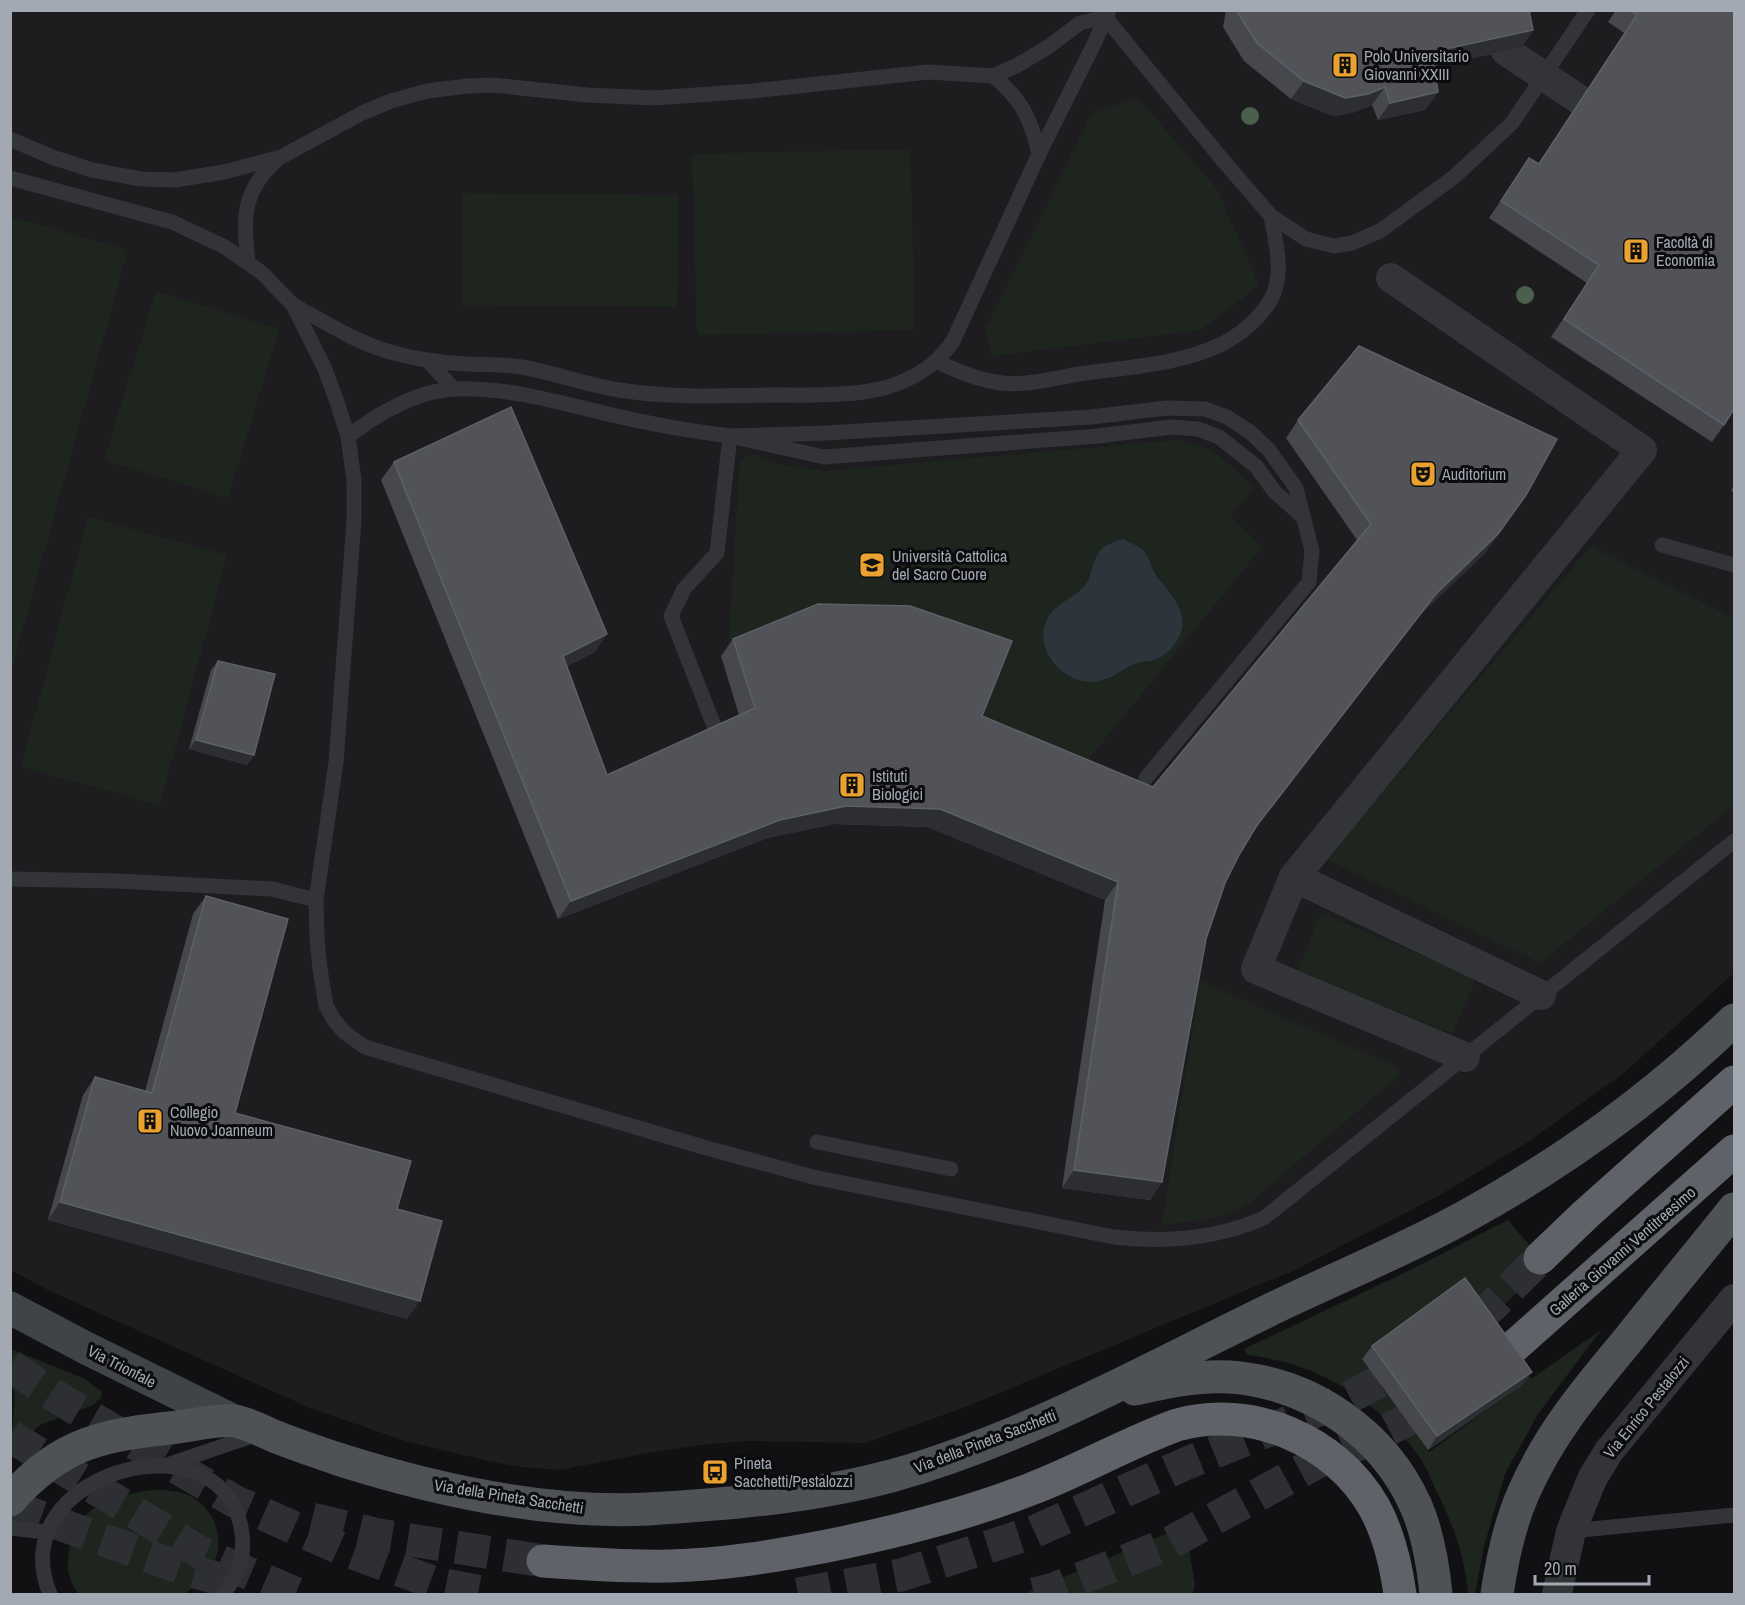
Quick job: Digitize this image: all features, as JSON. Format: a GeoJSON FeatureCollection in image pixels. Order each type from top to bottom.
{"type":"FeatureCollection","features":[{"type":"Feature","properties":{"kind":"highway"},"geometry":{"type":"LineString","coordinates":[[1540,1258],[1602,1199],[1734,1082]]}},
{"type":"Feature","properties":{"kind":"highway","name":"Galleria Giovanni Ventitreesimo"},"geometry":{"type":"LineString","coordinates":[[1510,1350],[1734,1151]]}},
{"type":"Feature","properties":{"kind":"highway"},"geometry":{"type":"LineString","coordinates":[[543,1561],[607,1566],[715,1563],[781,1555],[870,1538],[926,1524],[1031,1489],[1177,1425],[1188,1422],[1230,1420],[1265,1425],[1296,1436],[1324,1451],[1344,1468],[1364,1492],[1382,1524],[1392,1552],[1400,1594]]}},
{"type":"Feature","properties":{"kind":"main road"},"geometry":{"type":"LineString","coordinates":[[1095,1397],[1281,1305],[1381,1259],[1465,1217],[1517,1187],[1602,1130],[1649,1094],[1703,1051],[1734,1020]]}},
{"type":"Feature","properties":{"kind":"main road"},"geometry":{"type":"LineString","coordinates":[[1497,1594],[1501,1566],[1513,1520],[1523,1494],[1549,1443],[1576,1404],[1734,1209]]}},
{"type":"Feature","properties":{"kind":"main road","name":"Via Trionfale"},"geometry":{"type":"LineString","coordinates":[[10,1308],[234,1421]]}},
{"type":"Feature","properties":{"kind":"main road"},"geometry":{"type":"LineString","coordinates":[[1095,1397],[1199,1377],[1229,1377],[1281,1386],[1302,1393],[1322,1404],[1347,1420],[1380,1451],[1408,1492],[1429,1545],[1436,1594]]}},
{"type":"Feature","properties":{"kind":"main road","name":"Via della Pineta Sacchetti"},"geometry":{"type":"LineString","coordinates":[[10,1500],[45,1466],[72,1449],[89,1442],[112,1435],[234,1421],[302,1448],[351,1463],[417,1482],[473,1494],[557,1506],[642,1509],[721,1504],[850,1486],[960,1455],[1095,1397]]}},
{"type":"Feature","properties":{"kind":"street"},"geometry":{"type":"LineString","coordinates":[[1506,51],[1580,100]]}},
{"type":"Feature","properties":{"kind":"street"},"geometry":{"type":"LineString","coordinates":[[1391,278],[1642,450],[1294,877],[1256,969],[1466,1057]]}},
{"type":"Feature","properties":{"kind":"street"},"geometry":{"type":"LineString","coordinates":[[1294,877],[1541,995]]}},
{"type":"Feature","properties":{"kind":"street","name":"Via Enrico Pestalozzi"},"geometry":{"type":"LineString","coordinates":[[1557,1594],[1571,1531],[1592,1479],[1609,1450],[1734,1299]]}},
{"type":"Feature","properties":{"kind":"lane"},"geometry":{"type":"LineString","coordinates":[[1105,12],[1221,158],[1271,216],[1306,239],[1325,245],[1352,243],[1380,231],[1455,177],[1512,123],[1588,10]]}},
{"type":"Feature","properties":{"kind":"lane"},"geometry":{"type":"LineString","coordinates":[[248,262],[244,223],[248,201],[257,180],[266,169],[281,157],[362,113],[392,100],[447,87],[493,85],[586,95],[654,98],[742,92],[928,72],[993,76],[1016,66],[1048,47],[1080,23],[1105,12]]}},
{"type":"Feature","properties":{"kind":"lane"},"geometry":{"type":"LineString","coordinates":[[293,305],[372,345],[402,355],[427,360],[522,367],[586,383],[659,395],[802,395],[863,392],[889,386],[920,374],[937,361],[953,341],[1039,154],[1095,42],[1105,12]]}},
{"type":"Feature","properties":{"kind":"lane"},"geometry":{"type":"LineString","coordinates":[[993,76],[1019,101],[1034,134],[1039,154]]}},
{"type":"Feature","properties":{"kind":"lane"},"geometry":{"type":"LineString","coordinates":[[10,139],[52,157],[92,170],[162,180],[208,175],[281,157]]}},
{"type":"Feature","properties":{"kind":"lane"},"geometry":{"type":"LineString","coordinates":[[10,178],[172,222],[206,237],[248,262],[280,290],[293,305],[338,402],[348,437],[354,480],[354,521],[336,762],[316,900],[320,969],[326,1006],[344,1032],[365,1047],[703,1147],[813,1177],[1114,1237],[1164,1240],[1201,1237],[1264,1218],[1734,841]]}},
{"type":"Feature","properties":{"kind":"lane"},"geometry":{"type":"LineString","coordinates":[[937,361],[974,378],[1005,383],[1041,380],[1176,359],[1216,347],[1247,326],[1262,312],[1273,294],[1278,274],[1271,216]]}},
{"type":"Feature","properties":{"kind":"lane"},"geometry":{"type":"LineString","coordinates":[[427,360],[454,389]]}},
{"type":"Feature","properties":{"kind":"lane"},"geometry":{"type":"LineString","coordinates":[[348,437],[394,407],[431,393],[454,389],[522,394],[640,422],[730,436],[824,457],[1098,436],[1172,428],[1198,429],[1218,437],[1256,466],[1274,491],[1303,517]]}},
{"type":"Feature","properties":{"kind":"lane"},"geometry":{"type":"LineString","coordinates":[[730,436],[826,433],[1091,417],[1167,408],[1204,409],[1227,417],[1250,432],[1269,450],[1296,488],[1312,551],[1309,582],[1146,778]]}},
{"type":"Feature","properties":{"kind":"lane"},"geometry":{"type":"LineString","coordinates":[[712,723],[671,616],[684,589],[717,553],[730,436]]}},
{"type":"Feature","properties":{"kind":"lane"},"geometry":{"type":"LineString","coordinates":[[1662,545],[1734,565]]}},
{"type":"Feature","properties":{"kind":"lane"},"geometry":{"type":"LineString","coordinates":[[10,879],[118,881],[272,889],[316,900]]}},
{"type":"Feature","properties":{"kind":"lane"},"geometry":{"type":"LineString","coordinates":[[817,1142],[951,1169]]}},
{"type":"Feature","properties":{"kind":"lane"},"geometry":{"type":"LineString","coordinates":[[50,1594],[41,1564],[45,1532],[58,1507],[80,1488],[103,1476],[162,1466],[264,1432]]}},
{"type":"Feature","properties":{"kind":"lane"},"geometry":{"type":"LineString","coordinates":[[162,1466],[192,1472],[215,1483],[227,1494],[237,1513],[243,1540],[242,1560],[234,1581],[222,1594]]}},
{"type":"Feature","properties":{"kind":"lane"},"geometry":{"type":"LineString","coordinates":[[1571,1531],[1734,1515]]}},
{"type":"Feature","properties":{"kind":"lane"},"geometry":{"type":"LineString","coordinates":[[10,1528],[45,1532]]}},
{"type":"Feature","properties":{"kind":"shaded area","name":"Università Cattolica del Sacro Cuore"},"geometry":{"type":"Polygon","coordinates":[[[10,11],[1734,11],[1734,973],[1625,1072],[1528,1142],[1440,1195],[1295,1270],[968,1406],[865,1443],[746,1441],[700,1445],[560,1470],[521,1467],[484,1460],[405,1441],[310,1408],[50,1291],[11,1270],[10,11]]]}},
{"type":"Feature","properties":{"kind":"shaded area"},"geometry":{"type":"Polygon","coordinates":[[[1138,98],[1217,189],[1259,285],[1201,330],[991,356],[986,329],[1092,113],[1138,98]]]}},
{"type":"Feature","properties":{"kind":"shaded area"},"geometry":{"type":"Polygon","coordinates":[[[910,149],[915,330],[697,335],[692,154],[910,149]]]}},
{"type":"Feature","properties":{"kind":"shaded area"},"geometry":{"type":"Polygon","coordinates":[[[463,193],[678,195],[677,307],[463,305],[463,193]]]}},
{"type":"Feature","properties":{"kind":"shaded area"},"geometry":{"type":"Polygon","coordinates":[[[10,217],[128,250],[11,671],[10,217]]]}},
{"type":"Feature","properties":{"kind":"shaded area"},"geometry":{"type":"Polygon","coordinates":[[[156,291],[279,329],[228,498],[104,460],[156,291]]]}},
{"type":"Feature","properties":{"kind":"shaded area"},"geometry":{"type":"Polygon","coordinates":[[[1178,440],[1213,450],[1255,488],[1230,516],[1262,547],[1074,777],[728,653],[740,461],[751,454],[776,464],[825,471],[1178,440]],[[1143,550],[1088,583],[1074,597],[1060,604],[1116,676],[1136,663],[1156,660],[1174,597],[1154,573],[1143,550]]]}},
{"type":"Feature","properties":{"kind":"shaded area"},"geometry":{"type":"Polygon","coordinates":[[[88,517],[227,555],[160,805],[21,767],[88,517]]]}},
{"type":"Feature","properties":{"kind":"shaded area"},"geometry":{"type":"Polygon","coordinates":[[[1123,539],[1143,550],[1156,575],[1176,601],[1182,618],[1180,636],[1164,655],[1157,659],[1137,663],[1102,680],[1083,681],[1058,668],[1047,652],[1043,637],[1046,621],[1052,612],[1087,583],[1098,553],[1105,546],[1123,539]]]}},
{"type":"Feature","properties":{"kind":"shaded area"},"geometry":{"type":"Polygon","coordinates":[[[1591,546],[1734,618],[1734,805],[1540,963],[1327,859],[1591,546]]]}},
{"type":"Feature","properties":{"kind":"shaded area"},"geometry":{"type":"Polygon","coordinates":[[[1321,913],[1476,978],[1452,1034],[1298,970],[1321,913]]]}},
{"type":"Feature","properties":{"kind":"shaded area"},"geometry":{"type":"Polygon","coordinates":[[[1200,981],[1395,1066],[1400,1075],[1248,1204],[1216,1217],[1162,1225],[1200,981]]]}},
{"type":"Feature","properties":{"kind":"shaded area"},"geometry":{"type":"Polygon","coordinates":[[[1508,1220],[1540,1258],[1544,1268],[1485,1322],[1510,1350],[1531,1379],[1601,1330],[1538,1414],[1505,1474],[1484,1546],[1475,1594],[1468,1594],[1458,1543],[1449,1518],[1420,1458],[1408,1442],[1378,1412],[1344,1388],[1307,1369],[1268,1358],[1247,1355],[1244,1349],[1406,1272],[1508,1220]],[[1362,1359],[1429,1452],[1522,1385],[1362,1359]]]}},
{"type":"Feature","properties":{"kind":"shaded area"},"geometry":{"type":"Polygon","coordinates":[[[11,1349],[85,1379],[102,1392],[101,1398],[93,1405],[40,1425],[16,1446],[11,1444],[15,1397],[11,1379],[11,1349]]]}},
{"type":"Feature","properties":{"kind":"shaded area"},"geometry":{"type":"Polygon","coordinates":[[[152,1490],[185,1494],[204,1506],[218,1535],[216,1557],[209,1572],[185,1594],[79,1594],[70,1579],[68,1563],[73,1535],[79,1523],[88,1513],[110,1500],[152,1490]]]}},
{"type":"Feature","properties":{"kind":"shaded area"},"geometry":{"type":"Polygon","coordinates":[[[1185,1526],[1195,1585],[1192,1594],[1023,1594],[1185,1526]]]}},
{"type":"Feature","properties":{"kind":"building","name":"Polo Universitario Giovanni XXIII"},"geometry":{"type":"Polygon","coordinates":[[[1236,10],[1529,10],[1533,30],[1432,52],[1438,92],[1390,103],[1385,87],[1368,94],[1345,98],[1304,81],[1257,43],[1236,10]]]}},
{"type":"Feature","properties":{"kind":"building","name":"Facoltà di Economia"},"geometry":{"type":"Polygon","coordinates":[[[1630,10],[1734,10],[1734,409],[1724,425],[1564,319],[1599,265],[1501,201],[1529,158],[1539,164],[1637,15],[1630,10]]]}},
{"type":"Feature","properties":{"kind":"building","name":"Istituti Biologici"},"geometry":{"type":"Polygon","coordinates":[[[1359,346],[1557,439],[1526,495],[1498,534],[1435,595],[1257,825],[1239,855],[1225,883],[1206,939],[1162,1182],[1074,1170],[1118,882],[940,809],[846,806],[780,820],[571,901],[394,462],[511,407],[607,634],[563,656],[607,775],[755,708],[733,639],[818,604],[910,606],[1012,641],[982,716],[1153,787],[1371,524],[1298,420],[1359,346]]]}},
{"type":"Feature","properties":{"kind":"building"},"geometry":{"type":"Polygon","coordinates":[[[218,661],[275,674],[254,755],[196,740],[218,661]]]}},
{"type":"Feature","properties":{"kind":"building","name":"Collegio Nuovo Joanneum"},"geometry":{"type":"Polygon","coordinates":[[[206,896],[288,919],[235,1113],[411,1161],[397,1209],[442,1221],[420,1301],[60,1202],[95,1077],[152,1093],[206,896]]]}},
{"type":"Feature","properties":{"kind":"building"},"geometry":{"type":"Polygon","coordinates":[[[1465,1278],[1532,1372],[1437,1436],[1372,1346],[1465,1278]]]}},
{"type":"Feature","properties":{"kind":"tunnel"},"geometry":{"type":"LineString","coordinates":[[798,1594],[901,1575],[1031,1533],[1185,1464],[1346,1399],[1395,1373],[1457,1335],[1492,1306],[1540,1258]]}},
{"type":"Feature","properties":{"kind":"tunnel"},"geometry":{"type":"LineString","coordinates":[[10,1366],[63,1401],[234,1501],[342,1549],[435,1583],[492,1594]]}},
{"type":"Feature","properties":{"kind":"tunnel"},"geometry":{"type":"LineString","coordinates":[[1034,1594],[1054,1589],[1168,1544],[1316,1463],[1413,1417],[1445,1397]]}},
{"type":"Feature","properties":{"kind":"tunnel"},"geometry":{"type":"LineString","coordinates":[[10,1436],[201,1553],[297,1594]]}},
{"type":"Feature","properties":{"kind":"tunnel"},"geometry":{"type":"LineString","coordinates":[[10,1506],[184,1569],[227,1581]]}},
{"type":"Feature","properties":{"kind":"tunnel"},"geometry":{"type":"LineString","coordinates":[[312,1519],[379,1535],[543,1561]]}},
{"type":"Feature","properties":{"kind":"place","name":"Polo Universitario Giovanni XXIII"},"geometry":{"type":"Point","coordinates":[1345,65]}},
{"type":"Feature","properties":{"kind":"place","name":"Facoltà di Economia"},"geometry":{"type":"Point","coordinates":[1636,251]}},
{"type":"Feature","properties":{"kind":"place","name":"Auditorium"},"geometry":{"type":"Point","coordinates":[1423,474]}},
{"type":"Feature","properties":{"kind":"place","name":"Università Cattolica del Sacro Cuore"},"geometry":{"type":"Point","coordinates":[872,565]}},
{"type":"Feature","properties":{"kind":"place","name":"Istituti Biologici"},"geometry":{"type":"Point","coordinates":[852,785]}},
{"type":"Feature","properties":{"kind":"place","name":"Collegio Nuovo Joanneum"},"geometry":{"type":"Point","coordinates":[150,1121]}},
{"type":"Feature","properties":{"kind":"place","name":"Pineta Sacchetti/Pestalozzi"},"geometry":{"type":"Point","coordinates":[715,1472]}}]}
